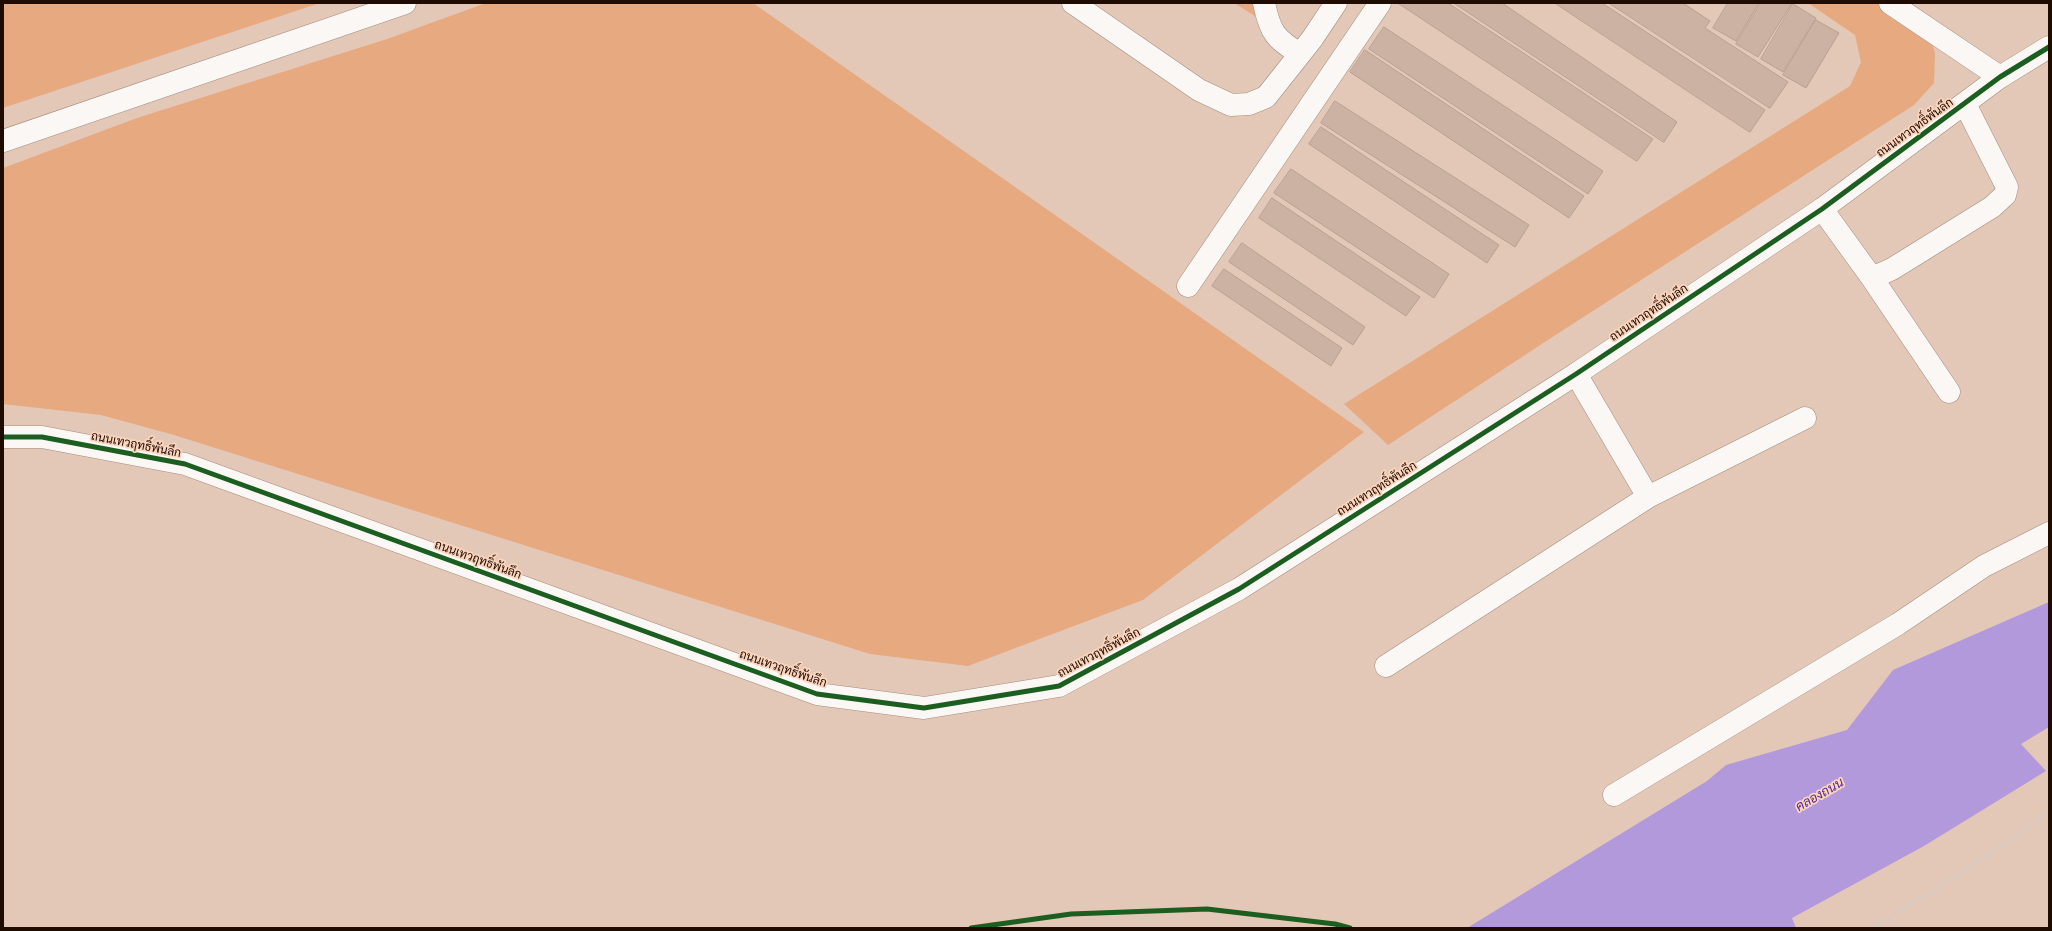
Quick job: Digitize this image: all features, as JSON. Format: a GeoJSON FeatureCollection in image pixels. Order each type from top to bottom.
{"type":"FeatureCollection","features":[{"type":"Feature","properties":{"kind":"street"},"geometry":{"type":"LineString","coordinates":[[3,141],[405,3]]}},
{"type":"Feature","properties":{"kind":"street"},"geometry":{"type":"LineString","coordinates":[[1073,3],[1199,90],[1231,105],[1249,104],[1266,97],[1300,54],[1336,3]]}},
{"type":"Feature","properties":{"kind":"street"},"geometry":{"type":"LineString","coordinates":[[1264,3],[1271,28],[1280,42],[1300,54]]}},
{"type":"Feature","properties":{"kind":"street"},"geometry":{"type":"LineString","coordinates":[[1188,286],[1380,3]]}},
{"type":"Feature","properties":{"kind":"street"},"geometry":{"type":"LineString","coordinates":[[1890,3],[2000,77]]}},
{"type":"Feature","properties":{"kind":"street","name":"ถนนเทวฤทธิ์พันลึก"},"geometry":{"type":"LineString","coordinates":[[3,437],[42,437],[185,464],[817,694],[924,708],[1059,686],[1238,589],[1576,374],[1822,209],[2000,77],[2049,47]]}},
{"type":"Feature","properties":{"kind":"street"},"geometry":{"type":"LineString","coordinates":[[1872,278],[1892,269],[1986,211],[2005,195],[2007,187],[1965,104]]}},
{"type":"Feature","properties":{"kind":"street"},"geometry":{"type":"LineString","coordinates":[[1822,209],[1872,278],[1949,392]]}},
{"type":"Feature","properties":{"kind":"street"},"geometry":{"type":"LineString","coordinates":[[1576,374],[1648,498]]}},
{"type":"Feature","properties":{"kind":"street"},"geometry":{"type":"LineString","coordinates":[[1386,666],[1648,498],[1805,418]]}},
{"type":"Feature","properties":{"kind":"street"},"geometry":{"type":"LineString","coordinates":[[1614,795],[1898,624],[1984,566],[2049,533]]}},
{"type":"Feature","properties":{"kind":"path"},"geometry":{"type":"LineString","coordinates":[[1872,928],[1946,883],[2049,813]]}},
{"type":"Feature","properties":{"kind":"shaded area"},"geometry":{"type":"Polygon","coordinates":[[[3,3],[320,3],[3,108],[3,3]]]}},
{"type":"Feature","properties":{"kind":"shaded area"},"geometry":{"type":"Polygon","coordinates":[[[486,3],[753,3],[1364,432],[1143,600],[968,666],[870,654],[174,435],[101,415],[3,404],[3,168],[137,118],[387,39],[486,3]]]}},
{"type":"Feature","properties":{"kind":"shaded area"},"geometry":{"type":"Polygon","coordinates":[[[1234,3],[1268,3],[1276,29],[1234,3]]]}},
{"type":"Feature","properties":{"kind":"shaded area"},"geometry":{"type":"Polygon","coordinates":[[[1808,3],[1889,3],[1928,28],[1935,53],[1934,83],[1914,105],[1557,334],[1388,445],[1344,404],[1850,86],[1861,62],[1855,35],[1808,3]]]}},
{"type":"Feature","properties":{"kind":"water","name":"คลองถนน"},"geometry":{"type":"Polygon","coordinates":[[[2049,602],[2049,727],[2021,744],[2046,771],[1924,846],[1792,918],[1796,928],[1467,928],[1707,781],[1726,765],[1847,730],[1893,670],[2049,602]]]}},
{"type":"Feature","properties":{"kind":"building"},"geometry":{"type":"Polygon","coordinates":[[[1398,3],[1448,3],[1653,139],[1637,161],[1398,3]]]}},
{"type":"Feature","properties":{"kind":"building"},"geometry":{"type":"Polygon","coordinates":[[[1454,3],[1502,3],[1677,122],[1664,142],[1454,3]]]}},
{"type":"Feature","properties":{"kind":"building"},"geometry":{"type":"Polygon","coordinates":[[[1555,3],[1602,3],[1765,110],[1750,132],[1555,3]]]}},
{"type":"Feature","properties":{"kind":"building"},"geometry":{"type":"Polygon","coordinates":[[[1609,3],[1683,3],[1710,21],[1705,28],[1788,82],[1770,108],[1609,3]]]}},
{"type":"Feature","properties":{"kind":"building"},"geometry":{"type":"Polygon","coordinates":[[[1728,3],[1759,3],[1736,41],[1713,28],[1728,3]]]}},
{"type":"Feature","properties":{"kind":"building"},"geometry":{"type":"Polygon","coordinates":[[[1761,3],[1792,3],[1758,57],[1736,44],[1761,3]]]}},
{"type":"Feature","properties":{"kind":"building"},"geometry":{"type":"Polygon","coordinates":[[[1793,4],[1816,18],[1783,72],[1761,59],[1793,4]]]}},
{"type":"Feature","properties":{"kind":"building"},"geometry":{"type":"Polygon","coordinates":[[[1816,20],[1839,33],[1806,88],[1783,75],[1816,20]]]}},
{"type":"Feature","properties":{"kind":"building"},"geometry":{"type":"Polygon","coordinates":[[[1384,27],[1603,171],[1588,194],[1369,49],[1384,27]]]}},
{"type":"Feature","properties":{"kind":"building"},"geometry":{"type":"Polygon","coordinates":[[[1365,50],[1584,196],[1569,218],[1350,72],[1365,50]]]}},
{"type":"Feature","properties":{"kind":"building"},"geometry":{"type":"Polygon","coordinates":[[[1335,101],[1529,225],[1515,247],[1321,123],[1335,101]]]}},
{"type":"Feature","properties":{"kind":"building"},"geometry":{"type":"Polygon","coordinates":[[[1321,127],[1499,245],[1487,263],[1309,144],[1321,127]]]}},
{"type":"Feature","properties":{"kind":"building"},"geometry":{"type":"Polygon","coordinates":[[[1291,169],[1449,274],[1434,298],[1274,193],[1291,169]]]}},
{"type":"Feature","properties":{"kind":"building"},"geometry":{"type":"Polygon","coordinates":[[[1272,198],[1420,297],[1406,316],[1259,218],[1272,198]]]}},
{"type":"Feature","properties":{"kind":"building"},"geometry":{"type":"Polygon","coordinates":[[[1242,243],[1365,327],[1353,345],[1229,262],[1242,243]]]}},
{"type":"Feature","properties":{"kind":"building"},"geometry":{"type":"Polygon","coordinates":[[[1224,269],[1342,348],[1331,366],[1212,286],[1224,269]]]}},
{"type":"Feature","properties":{"kind":"cycle path"},"geometry":{"type":"LineString","coordinates":[[3,437],[42,437],[185,464],[817,694],[924,708],[1059,686],[1239,589],[1576,374],[1822,209],[2000,77],[2049,47]]}},
{"type":"Feature","properties":{"kind":"cycle path"},"geometry":{"type":"LineString","coordinates":[[971,928],[1071,914],[1207,909],[1335,924],[1350,928]]}}]}
